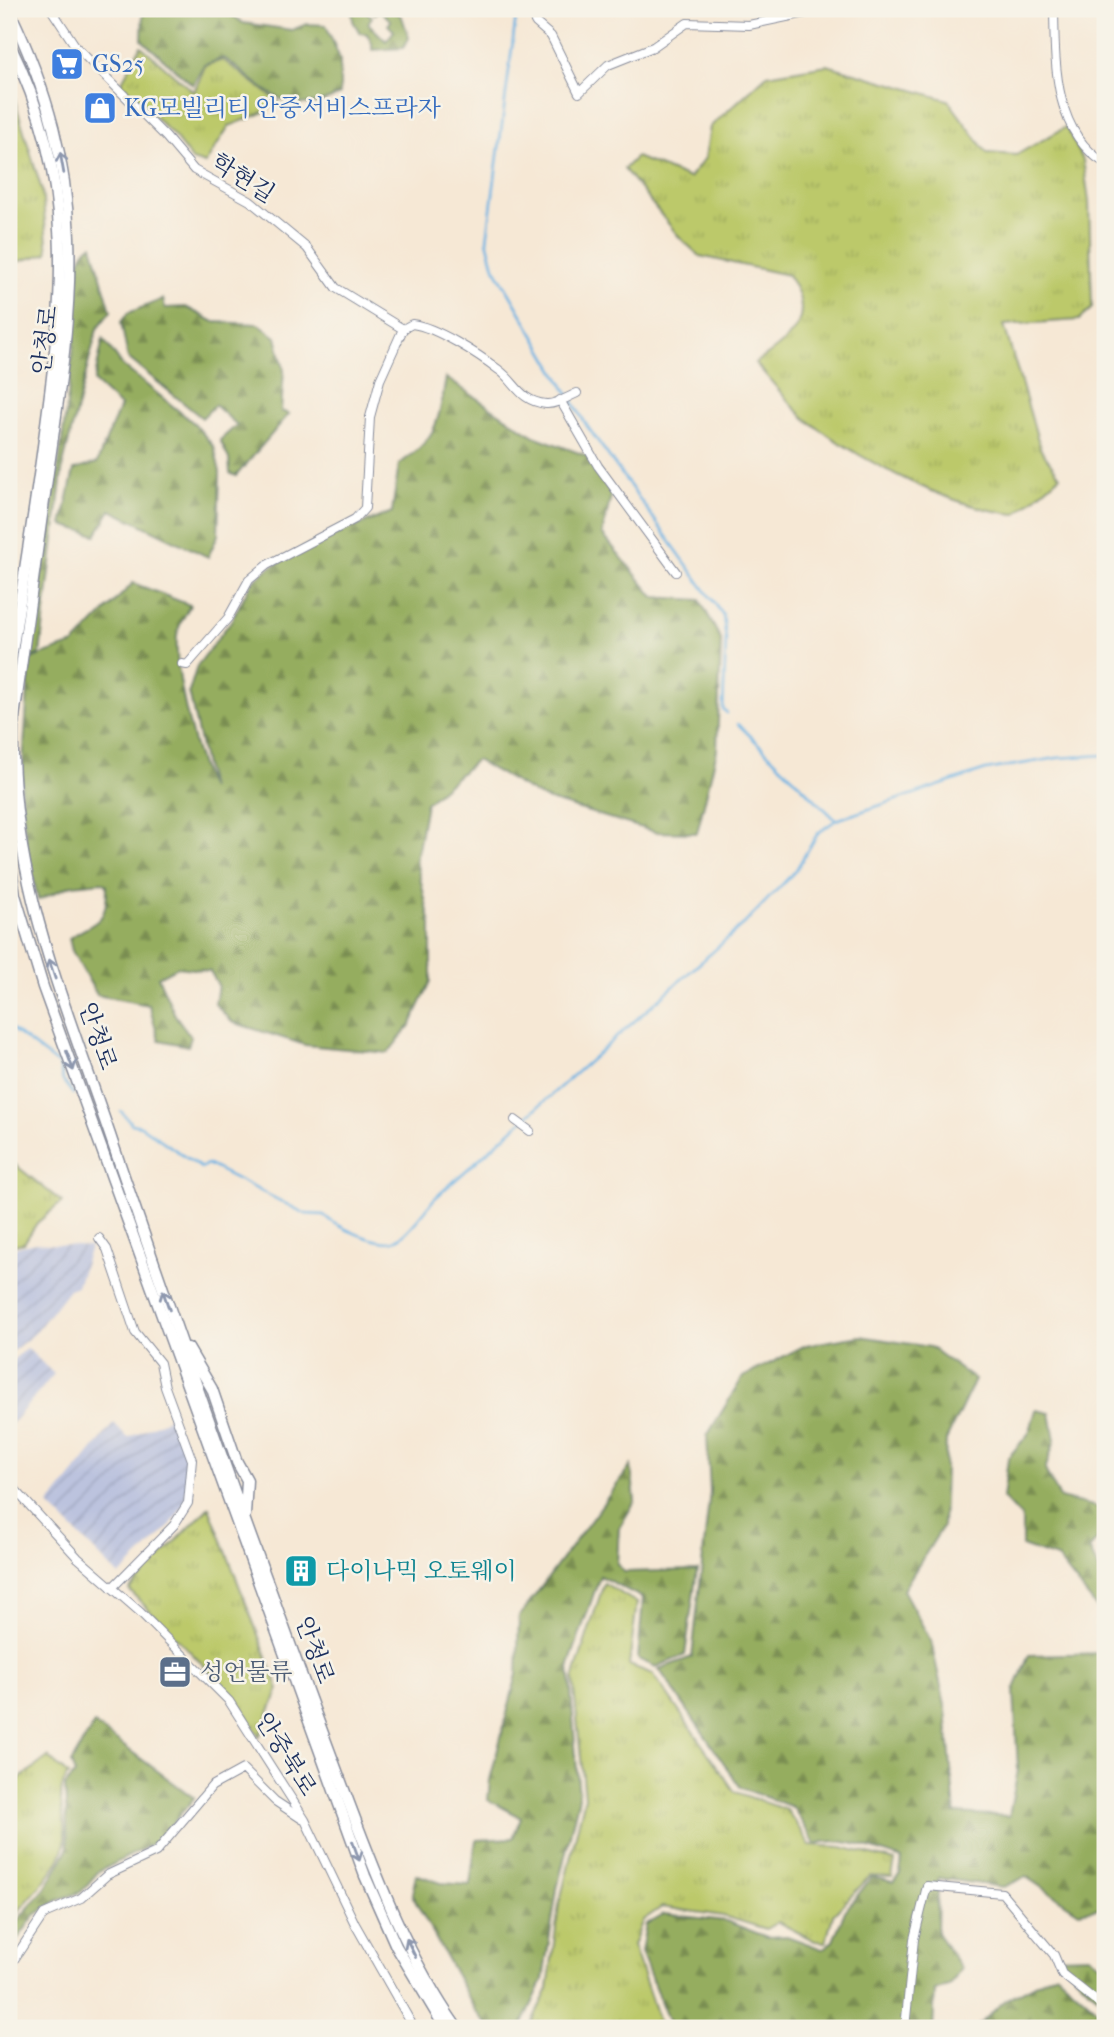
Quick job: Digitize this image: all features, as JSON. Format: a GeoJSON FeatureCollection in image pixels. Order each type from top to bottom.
{"type":"FeatureCollection","features":[{"type":"Feature","properties":{"kind":"street","name":"학현길"},"geometry":{"type":"LineString","coordinates":[[51,9],[76,47],[166,137],[194,170],[250,201],[307,248],[336,288],[403,329],[412,324],[422,325],[501,371],[516,391],[531,400],[548,404],[559,400]]}},
{"type":"Feature","properties":{"kind":"street"},"geometry":{"type":"LineString","coordinates":[[528,9],[536,23],[551,36],[579,93],[608,65],[653,47],[687,23],[749,25],[825,9]]}},
{"type":"Feature","properties":{"kind":"street"},"geometry":{"type":"LineString","coordinates":[[1054,9],[1060,98],[1080,141],[1105,163]]}},
{"type":"Feature","properties":{"kind":"street","name":"안청로"},"geometry":{"type":"LineString","coordinates":[[9,10],[34,62],[56,131],[65,178],[72,259],[67,337],[13,725],[12,773],[17,825],[37,921],[244,1521],[377,1876],[411,1950],[457,2028]]}},
{"type":"Feature","properties":{"kind":"street","name":"안청로"},"geometry":{"type":"LineString","coordinates":[[9,43],[39,116],[52,166],[59,215],[62,286],[38,484],[9,671]]}},
{"type":"Feature","properties":{"kind":"street"},"geometry":{"type":"LineString","coordinates":[[182,664],[187,665],[203,650],[228,618],[249,580],[267,565],[355,519],[365,508],[370,417],[385,363],[403,329]]}},
{"type":"Feature","properties":{"kind":"street"},"geometry":{"type":"LineString","coordinates":[[577,393],[559,400],[598,466],[676,572]]}},
{"type":"Feature","properties":{"kind":"street","name":"안청로"},"geometry":{"type":"LineString","coordinates":[[9,855],[15,895],[43,987],[236,1528],[365,1876],[396,1946],[445,2028]]}},
{"type":"Feature","properties":{"kind":"street"},"geometry":{"type":"LineString","coordinates":[[515,1120],[530,1131]]}},
{"type":"Feature","properties":{"kind":"street"},"geometry":{"type":"LineString","coordinates":[[99,1238],[107,1248],[135,1332],[160,1363],[165,1387],[192,1460],[188,1503],[174,1525],[112,1588]]}},
{"type":"Feature","properties":{"kind":"street"},"geometry":{"type":"LineString","coordinates":[[176,1328],[204,1375],[247,1480],[244,1521]]}},
{"type":"Feature","properties":{"kind":"street","name":"안중북로"},"geometry":{"type":"LineString","coordinates":[[9,1483],[78,1558],[229,1701],[305,1820],[355,1924],[414,2028]]}},
{"type":"Feature","properties":{"kind":"street"},"geometry":{"type":"LineString","coordinates":[[9,1967],[44,1914],[81,1898],[107,1875],[156,1852],[212,1786],[229,1774],[243,1769],[275,1801],[305,1820]]}},
{"type":"Feature","properties":{"kind":"street"},"geometry":{"type":"LineString","coordinates":[[905,2028],[914,1939],[927,1886],[1002,1893],[1054,1955],[1062,1974],[1105,2008]]}},
{"type":"Feature","properties":{"kind":"shaded area"},"geometry":{"type":"Polygon","coordinates":[[[35,1243],[90,1247],[77,1286],[69,1289],[34,1334],[9,1354],[9,1249],[35,1243]]]}},
{"type":"Feature","properties":{"kind":"shaded area"},"geometry":{"type":"Polygon","coordinates":[[[27,1348],[54,1374],[9,1427],[9,1363],[27,1348]]]}},
{"type":"Feature","properties":{"kind":"shaded area"},"geometry":{"type":"Polygon","coordinates":[[[171,1417],[190,1461],[185,1502],[170,1526],[119,1576],[49,1505],[114,1423],[128,1438],[171,1417]]]}},
{"type":"Feature","properties":{"kind":"green space"},"geometry":{"type":"Polygon","coordinates":[[[143,9],[224,9],[243,23],[292,30],[307,24],[326,25],[340,59],[340,94],[322,102],[291,102],[264,89],[224,58],[204,65],[193,85],[142,40],[143,9]]]}},
{"type":"Feature","properties":{"kind":"green space"},"geometry":{"type":"Polygon","coordinates":[[[352,9],[364,9],[372,17],[368,23],[386,41],[394,31],[388,25],[391,21],[380,10],[375,14],[371,9],[393,9],[402,17],[409,38],[403,48],[372,50],[367,34],[360,33],[353,21],[352,9]]]}},
{"type":"Feature","properties":{"kind":"green space"},"geometry":{"type":"Polygon","coordinates":[[[141,46],[194,92],[205,66],[223,60],[279,102],[260,114],[229,126],[205,164],[192,160],[173,135],[121,83],[141,46]]]}},
{"type":"Feature","properties":{"kind":"green space"},"geometry":{"type":"Polygon","coordinates":[[[827,65],[948,100],[987,153],[1016,155],[1066,127],[1083,160],[1089,201],[1092,308],[1079,320],[1004,325],[1041,450],[1060,476],[1016,514],[966,503],[911,482],[859,455],[807,420],[755,363],[780,345],[797,326],[801,303],[788,275],[700,256],[680,238],[624,169],[636,157],[689,178],[705,158],[710,127],[767,75],[827,65]]]}},
{"type":"Feature","properties":{"kind":"green space"},"geometry":{"type":"Polygon","coordinates":[[[14,98],[42,191],[48,253],[10,264],[9,100],[14,98]]]}},
{"type":"Feature","properties":{"kind":"green space"},"geometry":{"type":"Polygon","coordinates":[[[92,245],[111,311],[97,329],[63,464],[40,654],[29,658],[65,420],[74,340],[77,274],[85,252],[92,245]]]}},
{"type":"Feature","properties":{"kind":"green space"},"geometry":{"type":"Polygon","coordinates":[[[163,299],[165,308],[186,307],[214,322],[258,324],[276,337],[284,370],[281,411],[289,414],[236,476],[230,473],[229,459],[220,440],[237,425],[215,405],[202,418],[128,358],[121,322],[128,313],[163,299]]]}},
{"type":"Feature","properties":{"kind":"green space"},"geometry":{"type":"Polygon","coordinates":[[[103,339],[123,366],[195,424],[214,447],[220,472],[218,535],[208,557],[111,510],[96,535],[62,525],[74,470],[97,463],[120,406],[94,382],[103,339]]]}},
{"type":"Feature","properties":{"kind":"green space"},"geometry":{"type":"Polygon","coordinates":[[[446,378],[534,436],[590,457],[612,492],[602,534],[654,597],[700,600],[721,640],[717,750],[697,833],[655,832],[543,798],[476,760],[426,803],[416,861],[431,924],[431,981],[411,1024],[388,1053],[305,1045],[232,1022],[215,1004],[218,985],[210,971],[177,967],[158,977],[175,1015],[191,1037],[188,1046],[159,1040],[149,1005],[97,995],[72,951],[69,938],[100,919],[105,907],[107,885],[102,882],[72,885],[38,900],[26,843],[21,793],[30,659],[74,644],[133,583],[190,605],[177,635],[179,670],[192,735],[210,789],[189,692],[197,666],[231,621],[252,582],[269,568],[306,547],[392,512],[399,464],[422,446],[434,428],[446,378]]]}},
{"type":"Feature","properties":{"kind":"green space"},"geometry":{"type":"Polygon","coordinates":[[[9,1160],[62,1202],[37,1223],[24,1243],[9,1246],[9,1160]]]}},
{"type":"Feature","properties":{"kind":"green space"},"geometry":{"type":"Polygon","coordinates":[[[860,1336],[930,1347],[975,1380],[946,1440],[943,1526],[903,1590],[931,1641],[946,1710],[955,1813],[1009,1816],[1018,1770],[1014,1691],[1029,1655],[1105,1653],[1105,1907],[1079,1912],[1026,1877],[1003,1887],[938,1878],[937,1933],[961,1968],[951,1985],[935,1991],[933,2028],[671,2028],[641,1952],[646,1924],[664,1914],[726,1921],[767,1937],[787,1936],[822,1949],[833,1941],[845,1911],[872,1877],[893,1882],[900,1874],[902,1859],[848,1842],[815,1844],[793,1807],[741,1788],[659,1669],[692,1657],[710,1491],[707,1436],[743,1377],[806,1345],[860,1336]]]}},
{"type":"Feature","properties":{"kind":"green space"},"geometry":{"type":"Polygon","coordinates":[[[1036,1410],[1050,1413],[1055,1440],[1045,1470],[1060,1498],[1105,1509],[1103,1533],[1089,1549],[1105,1582],[1105,1618],[1057,1558],[1022,1546],[1022,1518],[1003,1498],[1008,1458],[1029,1433],[1036,1410]]]}},
{"type":"Feature","properties":{"kind":"green space"},"geometry":{"type":"Polygon","coordinates":[[[631,1466],[635,1501],[619,1528],[617,1564],[624,1572],[697,1570],[685,1655],[656,1667],[638,1659],[643,1598],[600,1576],[569,1665],[579,1797],[557,1889],[543,1980],[521,2028],[490,2028],[475,2010],[412,1895],[416,1874],[441,1883],[470,1885],[476,1840],[513,1838],[521,1817],[488,1800],[490,1780],[517,1674],[519,1617],[631,1466]]]}},
{"type":"Feature","properties":{"kind":"green space"},"geometry":{"type":"Polygon","coordinates":[[[209,1507],[279,1689],[259,1737],[237,1699],[129,1590],[209,1507]]]}},
{"type":"Feature","properties":{"kind":"green space"},"geometry":{"type":"Polygon","coordinates":[[[604,1583],[637,1603],[629,1665],[653,1674],[735,1792],[787,1810],[810,1845],[842,1847],[895,1861],[892,1877],[870,1876],[833,1915],[826,1942],[815,1941],[778,1922],[766,1929],[723,1916],[662,1907],[643,1920],[633,1945],[661,2028],[529,2028],[548,1989],[559,1905],[585,1797],[573,1679],[604,1583]]]}},
{"type":"Feature","properties":{"kind":"green space"},"geometry":{"type":"Polygon","coordinates":[[[94,1724],[194,1798],[158,1841],[98,1872],[81,1892],[58,1900],[35,1915],[9,1951],[9,1930],[45,1889],[68,1849],[65,1786],[75,1774],[71,1763],[94,1724]]]}},
{"type":"Feature","properties":{"kind":"green space"},"geometry":{"type":"Polygon","coordinates":[[[48,1757],[68,1775],[61,1793],[64,1848],[48,1876],[9,1922],[9,1787],[48,1757]]]}},
{"type":"Feature","properties":{"kind":"green space"},"geometry":{"type":"Polygon","coordinates":[[[1089,1956],[1105,1966],[1105,2001],[1057,1957],[1089,1956]]]}},
{"type":"Feature","properties":{"kind":"green space"},"geometry":{"type":"Polygon","coordinates":[[[1056,1973],[1102,2014],[1102,2028],[976,2028],[1005,2000],[1056,1973]]]}},
{"type":"Feature","properties":{"kind":"waterway"},"geometry":{"type":"LineString","coordinates":[[517,9],[487,240],[494,267],[587,426],[723,615],[726,640],[723,709],[727,713]]}},
{"type":"Feature","properties":{"kind":"waterway"},"geometry":{"type":"LineString","coordinates":[[738,724],[836,820],[986,770],[1057,758],[1105,755]]}},
{"type":"Feature","properties":{"kind":"waterway"},"geometry":{"type":"LineString","coordinates":[[121,1111],[132,1124],[141,1126],[201,1168],[207,1164],[306,1214],[324,1215],[358,1235],[381,1241],[396,1240],[411,1227],[434,1199],[745,923],[796,870],[818,833],[836,820]]}},
{"type":"Feature","properties":{"kind":"waterway"},"geometry":{"type":"LineString","coordinates":[[9,1027],[59,1065],[63,1081],[73,1094]]}},
{"type":"Feature","properties":{"kind":"place","name":"GS25"},"geometry":{"type":"Point","coordinates":[67,64]}},
{"type":"Feature","properties":{"kind":"place","name":"KG모빌리티 안중서비스프라자"},"geometry":{"type":"Point","coordinates":[100,108]}},
{"type":"Feature","properties":{"kind":"place","name":"다이나믹 오토웨이"},"geometry":{"type":"Point","coordinates":[301,1571]}},
{"type":"Feature","properties":{"kind":"place","name":"성언물류"},"geometry":{"type":"Point","coordinates":[175,1672]}}]}
